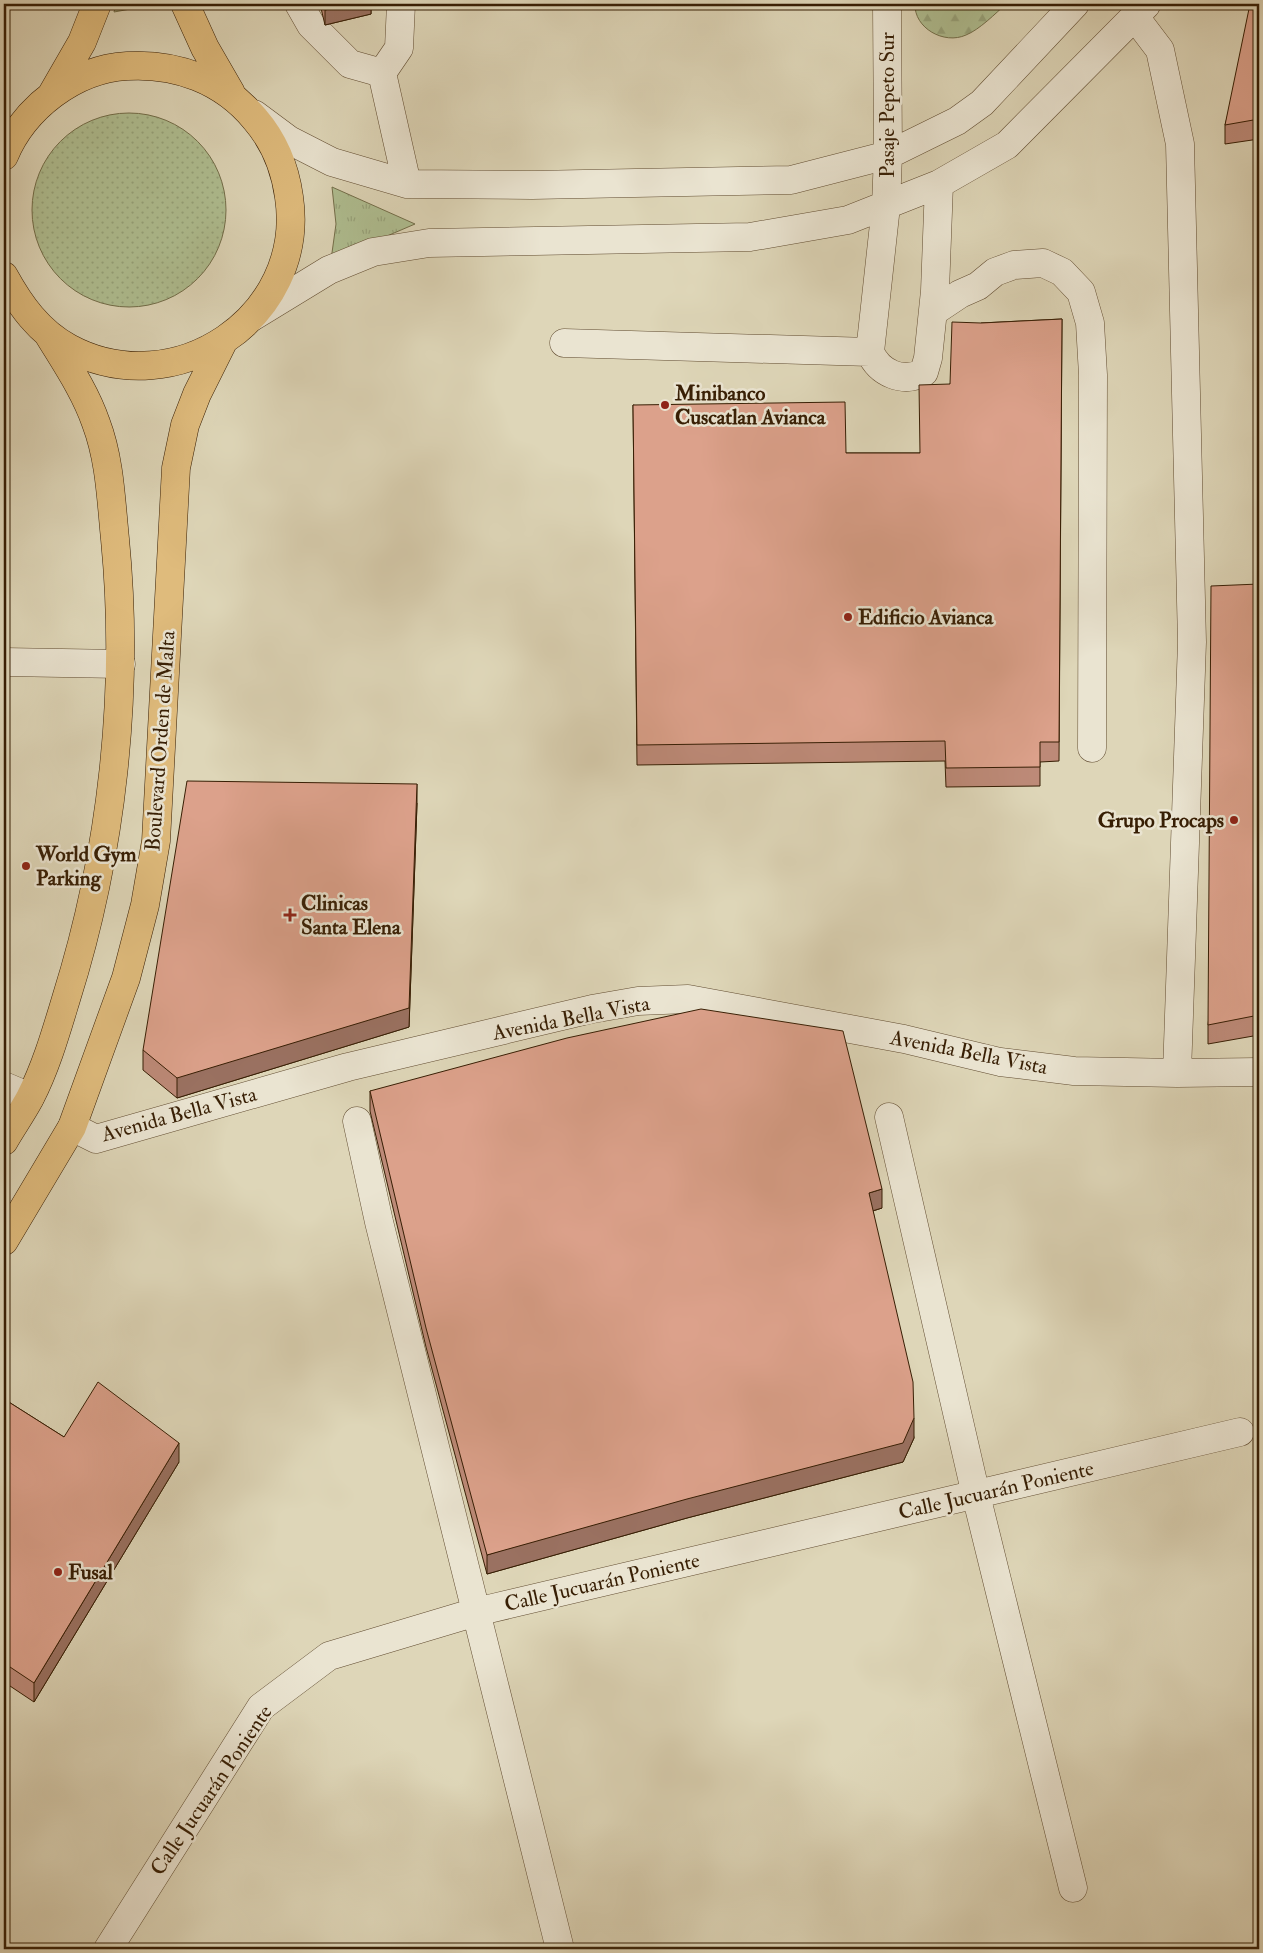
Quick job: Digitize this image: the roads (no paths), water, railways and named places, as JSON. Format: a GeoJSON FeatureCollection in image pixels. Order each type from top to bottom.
{"type":"FeatureCollection","features":[{"type":"Feature","properties":{"kind":"highway"},"geometry":{"type":"LineString","coordinates":[[50,96],[82,42],[97,4]]}},
{"type":"Feature","properties":{"kind":"highway"},"geometry":{"type":"LineString","coordinates":[[4,276],[15,297],[30,317],[48,334],[69,348],[91,358],[115,364],[140,367],[164,365],[191,358],[216,346],[238,330],[258,311],[273,287],[284,262],[290,235],[291,207],[287,180],[278,154],[265,130],[240,102],[205,48],[185,4]]}},
{"type":"Feature","properties":{"kind":"highway"},"geometry":{"type":"LineString","coordinates":[[4,156],[22,126],[32,113],[50,96],[71,82],[94,72],[120,66],[148,65],[175,69],[201,77],[240,102]]}},
{"type":"Feature","properties":{"kind":"highway"},"geometry":{"type":"LineString","coordinates":[[4,1141],[30,1097],[48,1057],[81,953],[100,866],[112,792],[121,664],[118,564],[108,469],[97,423],[84,394],[48,334]]}},
{"type":"Feature","properties":{"kind":"highway","name":"Boulevard Orden de Malta"},"geometry":{"type":"LineString","coordinates":[[4,1241],[72,1127],[126,978],[145,905],[156,841],[176,468],[185,426],[194,402],[224,340]]}},
{"type":"Feature","properties":{"kind":"street"},"geometry":{"type":"LineString","coordinates":[[299,4],[311,25],[350,64],[382,73]]}},
{"type":"Feature","properties":{"kind":"street"},"geometry":{"type":"LineString","coordinates":[[401,4],[399,48],[382,73],[407,184]]}},
{"type":"Feature","properties":{"kind":"street","name":"Pasaje Pepeto Sur"},"geometry":{"type":"LineString","coordinates":[[870,352],[886,206],[888,155],[887,4]]}},
{"type":"Feature","properties":{"kind":"street"},"geometry":{"type":"LineString","coordinates":[[240,102],[289,140],[332,162],[407,184],[532,186],[791,180],[888,155],[957,121],[982,103],[1075,4]]}},
{"type":"Feature","properties":{"kind":"street"},"geometry":{"type":"LineString","coordinates":[[252,316],[329,270],[373,252],[429,243],[750,237],[848,220],[939,184],[1007,145],[1141,10],[1160,50],[1180,144],[1192,642],[1177,1073]]}},
{"type":"Feature","properties":{"kind":"street"},"geometry":{"type":"LineString","coordinates":[[564,343],[870,352],[874,362],[883,371],[914,378],[924,372],[928,358],[935,291],[939,184]]}},
{"type":"Feature","properties":{"kind":"street"},"geometry":{"type":"LineString","coordinates":[[933,312],[960,294],[978,286],[995,272],[1014,265],[1043,264],[1062,272],[1081,292],[1090,323],[1093,375],[1092,748]]}},
{"type":"Feature","properties":{"kind":"street"},"geometry":{"type":"LineString","coordinates":[[4,662],[121,664]]}},
{"type":"Feature","properties":{"kind":"street","name":"Avenida Bella Vista"},"geometry":{"type":"LineString","coordinates":[[72,1127],[96,1139],[348,1067],[456,1030],[638,1001],[688,1000],[904,1039],[1000,1062],[1074,1071],[1259,1072]]}},
{"type":"Feature","properties":{"kind":"street"},"geometry":{"type":"LineString","coordinates":[[4,1086],[30,1097]]}},
{"type":"Feature","properties":{"kind":"street"},"geometry":{"type":"LineString","coordinates":[[889,1117],[976,1495],[1073,1888]]}},
{"type":"Feature","properties":{"kind":"street"},"geometry":{"type":"LineString","coordinates":[[357,1121],[379,1222],[560,1949]]}},
{"type":"Feature","properties":{"kind":"street","name":"Calle Jucuarán Poniente"},"geometry":{"type":"LineString","coordinates":[[108,1949],[261,1707],[328,1656],[476,1612],[1240,1432]]}},
{"type":"Feature","properties":{"kind":"place","name":"Minibanco Cuscatlan Avianca"},"geometry":{"type":"Point","coordinates":[665,405]}},
{"type":"Feature","properties":{"kind":"place","name":"Edificio Avianca"},"geometry":{"type":"Point","coordinates":[848,617]}},
{"type":"Feature","properties":{"kind":"place","name":"Grupo Procaps"},"geometry":{"type":"Point","coordinates":[1234,820]}},
{"type":"Feature","properties":{"kind":"place","name":"World Gym Parking"},"geometry":{"type":"Point","coordinates":[26,866]}},
{"type":"Feature","properties":{"kind":"place","name":"Clinicas Santa Elena"},"geometry":{"type":"Point","coordinates":[290,915]}},
{"type":"Feature","properties":{"kind":"place","name":"Fusal"},"geometry":{"type":"Point","coordinates":[58,1572]}}]}
